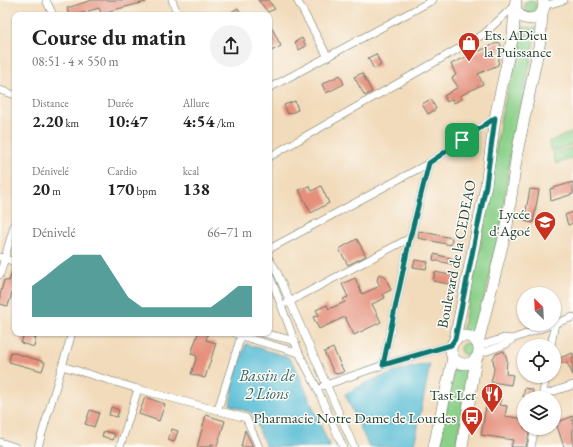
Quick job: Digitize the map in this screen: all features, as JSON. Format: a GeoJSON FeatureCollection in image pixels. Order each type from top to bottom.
{"type":"FeatureCollection","features":[{"type":"Feature","properties":{"kind":"main road"},"geometry":{"type":"LineString","coordinates":[[516,3],[522,17],[529,20],[536,18],[543,6]]}},
{"type":"Feature","properties":{"kind":"main road","name":"Boulevard de la CEDEAO"},"geometry":{"type":"LineString","coordinates":[[453,342],[486,185],[495,118],[513,35],[516,3]]}},
{"type":"Feature","properties":{"kind":"main road"},"geometry":{"type":"LineString","coordinates":[[462,447],[478,350],[508,219],[517,153],[540,40],[543,6]]}},
{"type":"Feature","properties":{"kind":"main road"},"geometry":{"type":"LineString","coordinates":[[467,335],[473,338],[478,350],[470,363],[464,364],[453,358],[450,352],[453,342],[460,336],[467,335]]}},
{"type":"Feature","properties":{"kind":"main road"},"geometry":{"type":"LineString","coordinates":[[434,447],[453,358]]}},
{"type":"Feature","properties":{"kind":"street"},"geometry":{"type":"LineString","coordinates":[[47,0],[52,12]]}},
{"type":"Feature","properties":{"kind":"street"},"geometry":{"type":"LineString","coordinates":[[172,0],[177,12]]}},
{"type":"Feature","properties":{"kind":"street"},"geometry":{"type":"LineString","coordinates":[[297,0],[328,57]]}},
{"type":"Feature","properties":{"kind":"street"},"geometry":{"type":"LineString","coordinates":[[272,86],[433,0]]}},
{"type":"Feature","properties":{"kind":"street"},"geometry":{"type":"LineString","coordinates":[[543,6],[564,0]]}},
{"type":"Feature","properties":{"kind":"street"},"geometry":{"type":"LineString","coordinates":[[272,155],[484,34],[516,3]]}},
{"type":"Feature","properties":{"kind":"street"},"geometry":{"type":"LineString","coordinates":[[0,90],[12,94]]}},
{"type":"Feature","properties":{"kind":"street"},"geometry":{"type":"LineString","coordinates":[[272,247],[429,163],[495,118]]}},
{"type":"Feature","properties":{"kind":"street"},"geometry":{"type":"LineString","coordinates":[[383,365],[410,238],[429,163]]}},
{"type":"Feature","properties":{"kind":"street"},"geometry":{"type":"LineString","coordinates":[[0,275],[2,258],[12,230]]}},
{"type":"Feature","properties":{"kind":"street"},"geometry":{"type":"LineString","coordinates":[[281,305],[410,238]]}},
{"type":"Feature","properties":{"kind":"street"},"geometry":{"type":"LineString","coordinates":[[2,258],[12,261]]}},
{"type":"Feature","properties":{"kind":"street"},"geometry":{"type":"LineString","coordinates":[[272,264],[354,447]]}},
{"type":"Feature","properties":{"kind":"street"},"geometry":{"type":"LineString","coordinates":[[272,281],[299,353],[317,388],[343,447]]}},
{"type":"Feature","properties":{"kind":"street"},"geometry":{"type":"LineString","coordinates":[[561,321],[573,317]]}},
{"type":"Feature","properties":{"kind":"street"},"geometry":{"type":"LineString","coordinates":[[478,350],[507,344],[512,339],[534,331]]}},
{"type":"Feature","properties":{"kind":"street"},"geometry":{"type":"LineString","coordinates":[[272,335],[294,341]]}},
{"type":"Feature","properties":{"kind":"street"},"geometry":{"type":"LineString","coordinates":[[38,447],[71,336]]}},
{"type":"Feature","properties":{"kind":"street"},"geometry":{"type":"LineString","coordinates":[[218,410],[238,336]]}},
{"type":"Feature","properties":{"kind":"street"},"geometry":{"type":"LineString","coordinates":[[241,336],[299,353]]}},
{"type":"Feature","properties":{"kind":"street"},"geometry":{"type":"LineString","coordinates":[[317,388],[453,342]]}},
{"type":"Feature","properties":{"kind":"street"},"geometry":{"type":"LineString","coordinates":[[62,366],[138,389],[246,418],[259,447]]}},
{"type":"Feature","properties":{"kind":"street"},"geometry":{"type":"LineString","coordinates":[[558,391],[573,385]]}},
{"type":"Feature","properties":{"kind":"street"},"geometry":{"type":"LineString","coordinates":[[120,447],[138,389]]}},
{"type":"Feature","properties":{"kind":"street"},"geometry":{"type":"LineString","coordinates":[[531,447],[534,435]]}},
{"type":"Feature","properties":{"kind":"street"},"geometry":{"type":"LineString","coordinates":[[0,442],[15,447]]}},
{"type":"Feature","properties":{"kind":"green space"},"geometry":{"type":"Polygon","coordinates":[[[528,0],[532,0],[536,6],[532,12],[528,12],[524,8],[524,4],[528,0]]]}},
{"type":"Feature","properties":{"kind":"green space"},"geometry":{"type":"Polygon","coordinates":[[[519,27],[536,28],[532,54],[511,151],[501,225],[477,335],[462,331],[482,237],[501,117],[513,70],[519,27]]]}},
{"type":"Feature","properties":{"kind":"green space"},"geometry":{"type":"Polygon","coordinates":[[[573,132],[573,144],[552,152],[548,142],[573,132]]]}},
{"type":"Feature","properties":{"kind":"green space"},"geometry":{"type":"Polygon","coordinates":[[[573,147],[573,158],[556,164],[553,154],[573,147]]]}},
{"type":"Feature","properties":{"kind":"green space"},"geometry":{"type":"Polygon","coordinates":[[[466,343],[470,345],[472,349],[470,353],[466,355],[462,353],[460,349],[462,345],[466,343]]]}},
{"type":"Feature","properties":{"kind":"green space"},"geometry":{"type":"Polygon","coordinates":[[[454,366],[469,369],[467,390],[456,447],[440,447],[454,366]]]}},
{"type":"Feature","properties":{"kind":"water","name":"Bassin de 2 Lions"},"geometry":{"type":"Polygon","coordinates":[[[246,344],[288,357],[295,366],[330,447],[266,447],[252,413],[230,405],[235,375],[246,344]]]}},
{"type":"Feature","properties":{"kind":"water"},"geometry":{"type":"Polygon","coordinates":[[[430,364],[414,447],[369,447],[345,394],[386,375],[409,368],[430,364]]]}},
{"type":"Feature","properties":{"kind":"building"},"geometry":{"type":"Polygon","coordinates":[[[92,0],[145,0],[146,2],[107,12],[101,12],[99,8],[85,12],[68,12],[67,8],[92,0]]]}},
{"type":"Feature","properties":{"kind":"building"},"geometry":{"type":"Polygon","coordinates":[[[258,0],[268,0],[275,9],[268,12],[258,0]]]}},
{"type":"Feature","properties":{"kind":"building"},"geometry":{"type":"Polygon","coordinates":[[[238,8],[240,12],[231,12],[238,8]]]}},
{"type":"Feature","properties":{"kind":"building"},"geometry":{"type":"Polygon","coordinates":[[[272,28],[281,46],[272,50],[272,28]]]}},
{"type":"Feature","properties":{"kind":"building"},"geometry":{"type":"Polygon","coordinates":[[[302,38],[306,46],[299,50],[295,42],[302,38]]]}},
{"type":"Feature","properties":{"kind":"building"},"geometry":{"type":"Polygon","coordinates":[[[499,42],[501,45],[498,65],[478,74],[483,84],[460,96],[462,99],[454,103],[452,99],[447,102],[444,96],[458,87],[452,78],[456,75],[451,64],[499,42]]]}},
{"type":"Feature","properties":{"kind":"building"},"geometry":{"type":"Polygon","coordinates":[[[376,54],[381,65],[374,69],[368,58],[376,54]]]}},
{"type":"Feature","properties":{"kind":"building"},"geometry":{"type":"Polygon","coordinates":[[[362,73],[372,92],[365,96],[354,77],[362,73]]]}},
{"type":"Feature","properties":{"kind":"building"},"geometry":{"type":"Polygon","coordinates":[[[340,75],[344,84],[326,93],[322,84],[340,75]]]}},
{"type":"Feature","properties":{"kind":"building"},"geometry":{"type":"Polygon","coordinates":[[[431,99],[436,109],[428,114],[422,104],[431,99]]]}},
{"type":"Feature","properties":{"kind":"building"},"geometry":{"type":"Polygon","coordinates":[[[295,101],[298,110],[288,114],[284,105],[295,101]]]}},
{"type":"Feature","properties":{"kind":"building"},"geometry":{"type":"Polygon","coordinates":[[[573,182],[573,194],[551,201],[550,189],[573,182]]]}},
{"type":"Feature","properties":{"kind":"building"},"geometry":{"type":"Polygon","coordinates":[[[309,186],[312,191],[321,186],[329,203],[311,213],[299,190],[309,186]]]}},
{"type":"Feature","properties":{"kind":"building"},"geometry":{"type":"Polygon","coordinates":[[[530,189],[539,190],[533,223],[524,221],[530,189]]]}},
{"type":"Feature","properties":{"kind":"building"},"geometry":{"type":"Polygon","coordinates":[[[573,212],[573,223],[568,225],[565,215],[573,212]]]}},
{"type":"Feature","properties":{"kind":"building"},"geometry":{"type":"Polygon","coordinates":[[[419,231],[452,238],[451,245],[418,238],[419,231]]]}},
{"type":"Feature","properties":{"kind":"building"},"geometry":{"type":"Polygon","coordinates":[[[357,239],[366,256],[348,265],[339,249],[357,239]]]}},
{"type":"Feature","properties":{"kind":"building"},"geometry":{"type":"Polygon","coordinates":[[[434,254],[458,260],[456,265],[433,260],[434,254]]]}},
{"type":"Feature","properties":{"kind":"building"},"geometry":{"type":"Polygon","coordinates":[[[415,260],[428,262],[426,269],[413,267],[415,260]]]}},
{"type":"Feature","properties":{"kind":"building"},"geometry":{"type":"Polygon","coordinates":[[[435,272],[455,276],[454,285],[433,281],[435,272]]]}},
{"type":"Feature","properties":{"kind":"building"},"geometry":{"type":"Polygon","coordinates":[[[12,273],[12,293],[8,306],[0,304],[0,295],[4,280],[9,281],[12,273]]]}},
{"type":"Feature","properties":{"kind":"building"},"geometry":{"type":"Polygon","coordinates":[[[379,274],[385,276],[391,290],[383,294],[385,298],[372,304],[381,322],[354,335],[345,317],[319,329],[313,317],[319,315],[316,310],[327,305],[329,309],[345,302],[343,299],[348,297],[342,284],[355,278],[362,294],[380,286],[377,280],[379,274]]]}},
{"type":"Feature","properties":{"kind":"building"},"geometry":{"type":"Polygon","coordinates":[[[23,336],[36,338],[34,347],[21,343],[23,336]]]}},
{"type":"Feature","properties":{"kind":"building"},"geometry":{"type":"Polygon","coordinates":[[[197,336],[207,336],[206,340],[216,343],[205,378],[191,374],[197,356],[191,354],[197,336]]]}},
{"type":"Feature","properties":{"kind":"building"},"geometry":{"type":"Polygon","coordinates":[[[333,348],[344,372],[337,374],[334,373],[324,352],[333,348]]]}},
{"type":"Feature","properties":{"kind":"building"},"geometry":{"type":"Polygon","coordinates":[[[504,351],[507,359],[506,374],[513,375],[511,385],[491,382],[494,370],[493,358],[496,354],[504,351]]]}},
{"type":"Feature","properties":{"kind":"building"},"geometry":{"type":"Polygon","coordinates":[[[11,352],[45,362],[42,371],[9,362],[11,352]]]}},
{"type":"Feature","properties":{"kind":"building"},"geometry":{"type":"Polygon","coordinates":[[[573,353],[573,375],[567,363],[561,363],[561,357],[573,353]]]}},
{"type":"Feature","properties":{"kind":"building"},"geometry":{"type":"Polygon","coordinates":[[[525,388],[533,390],[533,391],[524,391],[525,388]]]}},
{"type":"Feature","properties":{"kind":"building"},"geometry":{"type":"Polygon","coordinates":[[[488,396],[501,399],[499,405],[507,406],[505,416],[517,418],[517,435],[529,435],[526,447],[511,447],[513,440],[481,435],[488,396]]]}},
{"type":"Feature","properties":{"kind":"building"},"geometry":{"type":"Polygon","coordinates":[[[145,397],[165,404],[159,421],[139,414],[145,397]]]}},
{"type":"Feature","properties":{"kind":"building"},"geometry":{"type":"Polygon","coordinates":[[[111,407],[119,410],[117,417],[109,415],[111,407]]]}},
{"type":"Feature","properties":{"kind":"building"},"geometry":{"type":"Polygon","coordinates":[[[90,410],[99,413],[94,427],[85,424],[90,410]]]}},
{"type":"Feature","properties":{"kind":"building"},"geometry":{"type":"Polygon","coordinates":[[[206,415],[225,421],[217,446],[211,444],[211,447],[197,447],[206,415]]]}},
{"type":"Feature","properties":{"kind":"building"},"geometry":{"type":"Polygon","coordinates":[[[573,416],[573,447],[564,447],[560,435],[561,421],[573,416]]]}},
{"type":"Feature","properties":{"kind":"building"},"geometry":{"type":"Polygon","coordinates":[[[172,429],[178,431],[174,442],[168,440],[172,429]]]}},
{"type":"Feature","properties":{"kind":"building"},"geometry":{"type":"Polygon","coordinates":[[[245,430],[253,447],[241,447],[245,430]]]}},
{"type":"Feature","properties":{"kind":"building"},"geometry":{"type":"Polygon","coordinates":[[[104,431],[115,434],[113,440],[102,436],[104,431]]]}},
{"type":"Feature","properties":{"kind":"place","name":"Ets. ADieu la Puissance"},"geometry":{"type":"Point","coordinates":[469,62]}},
{"type":"Feature","properties":{"kind":"place","name":"Lycée d'Agoé"},"geometry":{"type":"Point","coordinates":[545,242]}},
{"type":"Feature","properties":{"kind":"place","name":"Tast Ler"},"geometry":{"type":"Point","coordinates":[492,414]}},
{"type":"Feature","properties":{"kind":"place","name":"Pharmacie Notre Dame de Lourdes"},"geometry":{"type":"Point","coordinates":[472,436]}},
{"type":"Feature","properties":{"kind":"route"},"geometry":{"type":"LineString","coordinates":[[495,118],[486,185],[455,339],[451,345],[383,365],[410,238],[429,163],[462,140],[495,118]]}}]}
